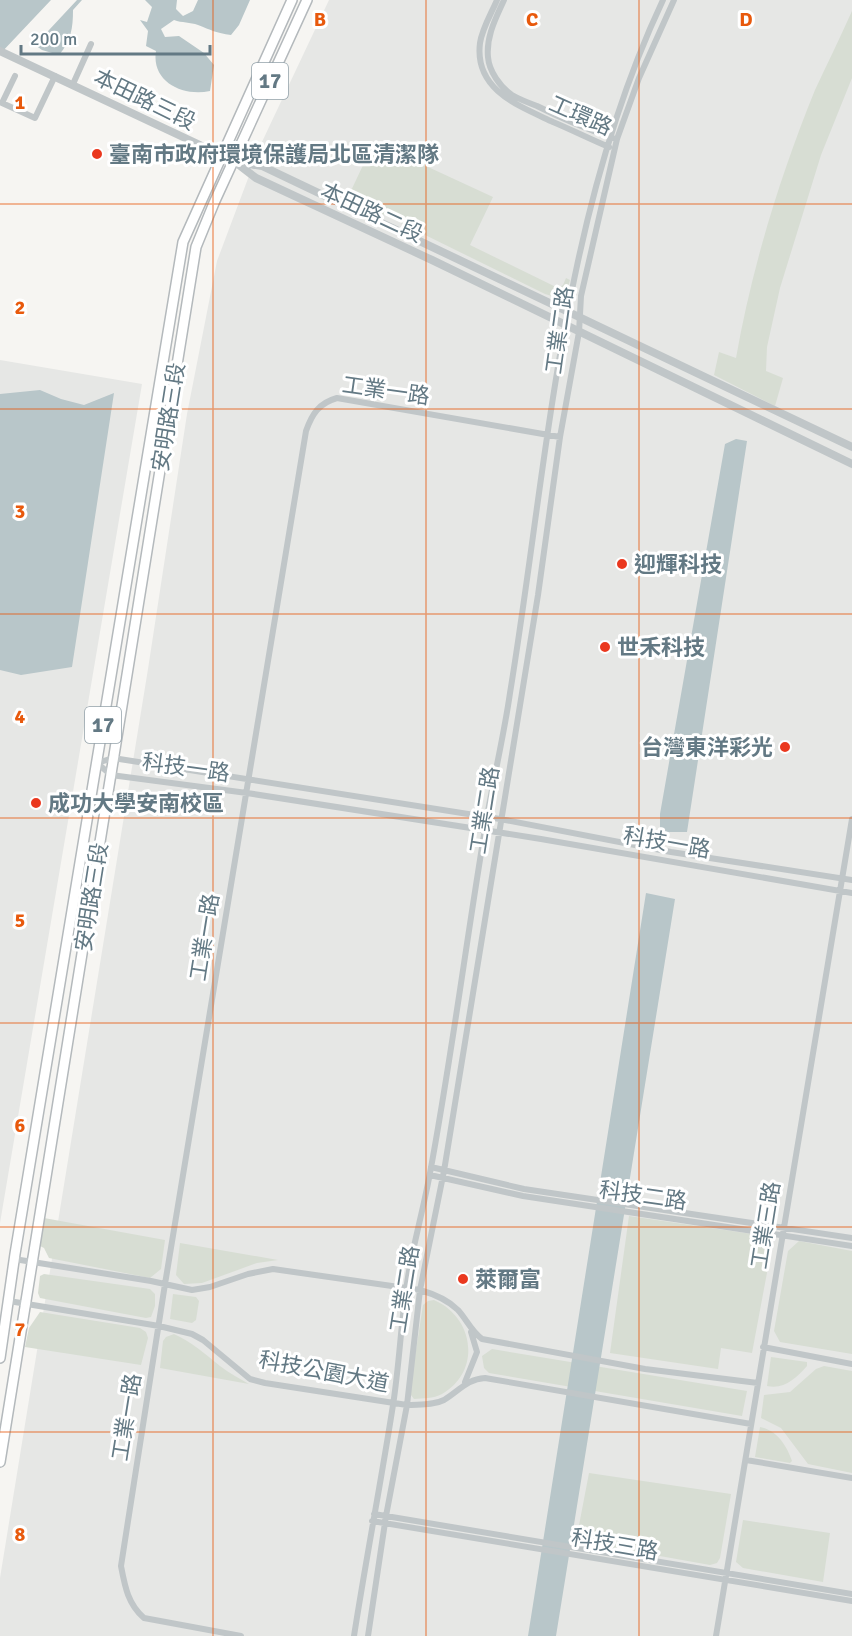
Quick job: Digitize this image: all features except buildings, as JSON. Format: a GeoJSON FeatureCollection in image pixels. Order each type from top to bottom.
{"type":"FeatureCollection","features":[{"type":"Feature","properties":{"kind":"main road","name":"17"},"geometry":{"type":"LineString","coordinates":[[222,156],[291,0]]}},
{"type":"Feature","properties":{"kind":"main road","name":"17"},"geometry":{"type":"LineString","coordinates":[[234,161],[307,0]]}},
{"type":"Feature","properties":{"kind":"main road","name":"安明路三段"},"geometry":{"type":"LineString","coordinates":[[0,1358],[183,242],[222,156]]}},
{"type":"Feature","properties":{"kind":"main road","name":"安明路三段"},"geometry":{"type":"LineString","coordinates":[[0,1462],[196,247],[213,203],[234,161]]}},
{"type":"Feature","properties":{"kind":"street"},"geometry":{"type":"LineString","coordinates":[[497,0],[484,32],[480,50],[488,50],[489,36],[504,0]]}},
{"type":"Feature","properties":{"kind":"street","name":"工業二路"},"geometry":{"type":"LineString","coordinates":[[354,1636],[394,1402],[406,1288],[431,1171],[487,818],[510,694],[547,435],[566,326],[591,208],[607,146],[614,138],[674,0]]}},
{"type":"Feature","properties":{"kind":"street"},"geometry":{"type":"LineString","coordinates":[[662,2],[670,9]]}},
{"type":"Feature","properties":{"kind":"street","name":"工業二路"},"geometry":{"type":"LineString","coordinates":[[368,1636],[386,1515],[407,1405],[420,1290],[444,1174],[538,595],[560,437],[579,332],[582,291],[614,149],[614,138],[648,33],[662,2]]}},
{"type":"Feature","properties":{"kind":"street"},"geometry":{"type":"LineString","coordinates":[[73,84],[91,44]]}},
{"type":"Feature","properties":{"kind":"street","name":"工環路"},"geometry":{"type":"LineString","coordinates":[[480,50],[484,69],[494,88],[511,103],[614,138]]}},
{"type":"Feature","properties":{"kind":"street","name":"工環路"},"geometry":{"type":"LineString","coordinates":[[488,50],[492,71],[502,86],[512,95],[534,109],[614,149]]}},
{"type":"Feature","properties":{"kind":"street","name":"本田路三段"},"geometry":{"type":"LineString","coordinates":[[0,51],[234,161]]}},
{"type":"Feature","properties":{"kind":"street"},"geometry":{"type":"LineString","coordinates":[[15,76],[2,104],[35,118],[55,76]]}},
{"type":"Feature","properties":{"kind":"street","name":"本田路二段"},"geometry":{"type":"LineString","coordinates":[[234,161],[262,166],[852,447]]}},
{"type":"Feature","properties":{"kind":"street","name":"本田路二段"},"geometry":{"type":"LineString","coordinates":[[234,161],[256,178],[432,260],[852,464]]}},
{"type":"Feature","properties":{"kind":"street"},"geometry":{"type":"LineString","coordinates":[[591,208],[599,211]]}},
{"type":"Feature","properties":{"kind":"street","name":"工業一路"},"geometry":{"type":"LineString","coordinates":[[241,1636],[144,1618],[136,1611],[126,1593],[121,1566],[165,1284],[306,431],[311,417],[324,402],[337,398],[560,437]]}},
{"type":"Feature","properties":{"kind":"street","name":"科技一路"},"geometry":{"type":"LineString","coordinates":[[97,763],[113,758],[249,779],[500,819],[671,852],[852,880]]}},
{"type":"Feature","properties":{"kind":"street","name":"科技一路"},"geometry":{"type":"LineString","coordinates":[[97,763],[111,775],[247,793],[499,832],[852,893]]}},
{"type":"Feature","properties":{"kind":"street","name":"工業三路"},"geometry":{"type":"LineString","coordinates":[[716,1636],[852,819]]}},
{"type":"Feature","properties":{"kind":"street","name":"科技二路"},"geometry":{"type":"LineString","coordinates":[[431,1171],[523,1196],[782,1231],[852,1238]]}},
{"type":"Feature","properties":{"kind":"street","name":"科技二路"},"geometry":{"type":"LineString","coordinates":[[782,1231],[852,1246]]}},
{"type":"Feature","properties":{"kind":"street"},"geometry":{"type":"LineString","coordinates":[[15,1259],[192,1290],[273,1269],[420,1290],[436,1295],[458,1310],[473,1333],[482,1340],[645,1369],[758,1383]]}},
{"type":"Feature","properties":{"kind":"street","name":"科技公園大道"},"geometry":{"type":"LineString","coordinates":[[9,1301],[159,1326],[192,1334],[203,1340],[250,1379],[265,1383],[407,1405],[432,1404],[442,1401],[473,1379],[485,1378],[751,1424]]}},
{"type":"Feature","properties":{"kind":"street"},"geometry":{"type":"LineString","coordinates":[[463,1385],[477,1352],[466,1321]]}},
{"type":"Feature","properties":{"kind":"street"},"geometry":{"type":"LineString","coordinates":[[763,1347],[852,1364]]}},
{"type":"Feature","properties":{"kind":"street"},"geometry":{"type":"LineString","coordinates":[[746,1460],[852,1478]]}},
{"type":"Feature","properties":{"kind":"street","name":"科技三路"},"geometry":{"type":"LineString","coordinates":[[373,1517],[386,1515],[852,1601]]}},
{"type":"Feature","properties":{"kind":"street","name":"科技三路"},"geometry":{"type":"LineString","coordinates":[[373,1517],[385,1523],[725,1577],[852,1594]]}},
{"type":"Feature","properties":{"kind":"shaded area"},"geometry":{"type":"Polygon","coordinates":[[[0,0],[51,0],[0,54],[0,0]]]}},
{"type":"Feature","properties":{"kind":"shaded area"},"geometry":{"type":"Polygon","coordinates":[[[77,0],[82,0],[73,10],[70,34],[59,55],[42,50],[35,45],[77,0]]]}},
{"type":"Feature","properties":{"kind":"shaded area"},"geometry":{"type":"Polygon","coordinates":[[[145,0],[177,0],[176,9],[183,16],[193,11],[198,0],[250,0],[239,25],[231,35],[174,20],[161,29],[165,37],[179,36],[204,53],[214,65],[210,91],[189,92],[171,85],[164,79],[156,62],[156,51],[146,46],[148,31],[140,20],[147,22],[152,7],[145,0]]]}},
{"type":"Feature","properties":{"kind":"shaded area"},"geometry":{"type":"Polygon","coordinates":[[[329,0],[852,0],[852,1636],[0,1636],[0,1578],[148,669],[187,414],[217,261],[261,144],[329,0]]]}},
{"type":"Feature","properties":{"kind":"shaded area"},"geometry":{"type":"Polygon","coordinates":[[[852,11],[852,78],[821,155],[780,288],[767,347],[766,371],[783,378],[775,406],[714,375],[719,352],[736,358],[750,290],[768,222],[790,155],[815,90],[852,11]]]}},
{"type":"Feature","properties":{"kind":"shaded area"},"geometry":{"type":"Polygon","coordinates":[[[374,142],[493,197],[470,245],[558,288],[563,285],[566,278],[570,280],[567,290],[555,297],[545,294],[348,197],[374,142]]]}},
{"type":"Feature","properties":{"kind":"shaded area","name":"成功大學安南校區"},"geometry":{"type":"Polygon","coordinates":[[[0,360],[142,384],[0,1223],[0,360]]]}},
{"type":"Feature","properties":{"kind":"shaded area"},"geometry":{"type":"Polygon","coordinates":[[[40,390],[84,405],[114,393],[72,667],[21,675],[0,670],[0,394],[40,390]]]}},
{"type":"Feature","properties":{"kind":"shaded area"},"geometry":{"type":"Polygon","coordinates":[[[736,439],[747,441],[687,832],[667,832],[660,828],[660,814],[725,444],[736,439]]]}},
{"type":"Feature","properties":{"kind":"shaded area"},"geometry":{"type":"Polygon","coordinates":[[[646,893],[675,899],[556,1636],[528,1636],[646,893]]]}},
{"type":"Feature","properties":{"kind":"shaded area"},"geometry":{"type":"Polygon","coordinates":[[[629,1216],[766,1236],[772,1246],[752,1353],[721,1348],[718,1369],[610,1353],[629,1216]]]}},
{"type":"Feature","properties":{"kind":"shaded area"},"geometry":{"type":"Polygon","coordinates":[[[44,1218],[165,1240],[161,1269],[150,1278],[49,1258],[44,1248],[40,1246],[44,1218]]]}},
{"type":"Feature","properties":{"kind":"shaded area"},"geometry":{"type":"Polygon","coordinates":[[[799,1241],[852,1251],[852,1354],[780,1342],[774,1331],[788,1251],[799,1241]]]}},
{"type":"Feature","properties":{"kind":"shaded area"},"geometry":{"type":"Polygon","coordinates":[[[180,1243],[278,1260],[257,1263],[202,1283],[184,1284],[176,1275],[180,1243]]]}},
{"type":"Feature","properties":{"kind":"shaded area"},"geometry":{"type":"Polygon","coordinates":[[[44,1274],[150,1289],[155,1294],[155,1306],[151,1317],[146,1318],[40,1298],[38,1293],[40,1276],[44,1274]]]}},
{"type":"Feature","properties":{"kind":"shaded area"},"geometry":{"type":"Polygon","coordinates":[[[173,1294],[196,1297],[199,1301],[196,1320],[192,1323],[170,1319],[173,1294]]]}},
{"type":"Feature","properties":{"kind":"shaded area"},"geometry":{"type":"Polygon","coordinates":[[[434,1300],[458,1319],[465,1331],[468,1359],[455,1384],[442,1394],[432,1398],[414,1399],[410,1389],[423,1305],[434,1300]]]}},
{"type":"Feature","properties":{"kind":"shaded area"},"geometry":{"type":"Polygon","coordinates":[[[40,1312],[140,1328],[146,1332],[148,1338],[141,1365],[25,1347],[29,1328],[40,1312]]]}},
{"type":"Feature","properties":{"kind":"shaded area"},"geometry":{"type":"Polygon","coordinates":[[[174,1334],[193,1344],[223,1369],[249,1384],[160,1368],[163,1341],[174,1334]]]}},
{"type":"Feature","properties":{"kind":"shaded area"},"geometry":{"type":"Polygon","coordinates":[[[492,1349],[747,1391],[742,1416],[489,1373],[484,1368],[482,1356],[492,1349]]]}},
{"type":"Feature","properties":{"kind":"shaded area"},"geometry":{"type":"Polygon","coordinates":[[[771,1357],[807,1362],[807,1366],[784,1385],[767,1386],[771,1357]]]}},
{"type":"Feature","properties":{"kind":"shaded area"},"geometry":{"type":"Polygon","coordinates":[[[824,1366],[852,1371],[852,1473],[808,1464],[781,1428],[761,1418],[764,1395],[790,1392],[816,1369],[824,1366]]]}},
{"type":"Feature","properties":{"kind":"shaded area"},"geometry":{"type":"Polygon","coordinates":[[[760,1427],[771,1431],[784,1444],[792,1461],[790,1463],[755,1457],[760,1427]]]}},
{"type":"Feature","properties":{"kind":"shaded area"},"geometry":{"type":"Polygon","coordinates":[[[589,1473],[731,1494],[720,1558],[717,1563],[710,1565],[576,1541],[589,1473]]]}},
{"type":"Feature","properties":{"kind":"shaded area"},"geometry":{"type":"Polygon","coordinates":[[[743,1520],[830,1533],[823,1582],[743,1568],[736,1562],[743,1520]]]}},
{"type":"Feature","properties":{"kind":"place","name":"臺南市政府環境保護局北區清潔隊"},"geometry":{"type":"Point","coordinates":[97,154]}},
{"type":"Feature","properties":{"kind":"place","name":"迎輝科技"},"geometry":{"type":"Point","coordinates":[622,564]}},
{"type":"Feature","properties":{"kind":"place","name":"世禾科技"},"geometry":{"type":"Point","coordinates":[605,647]}},
{"type":"Feature","properties":{"kind":"place","name":"台灣東洋彩光"},"geometry":{"type":"Point","coordinates":[785,747]}},
{"type":"Feature","properties":{"kind":"place","name":"成功大學安南校區"},"geometry":{"type":"Point","coordinates":[36,803]}},
{"type":"Feature","properties":{"kind":"place","name":"萊爾富"},"geometry":{"type":"Point","coordinates":[463,1279]}}]}
